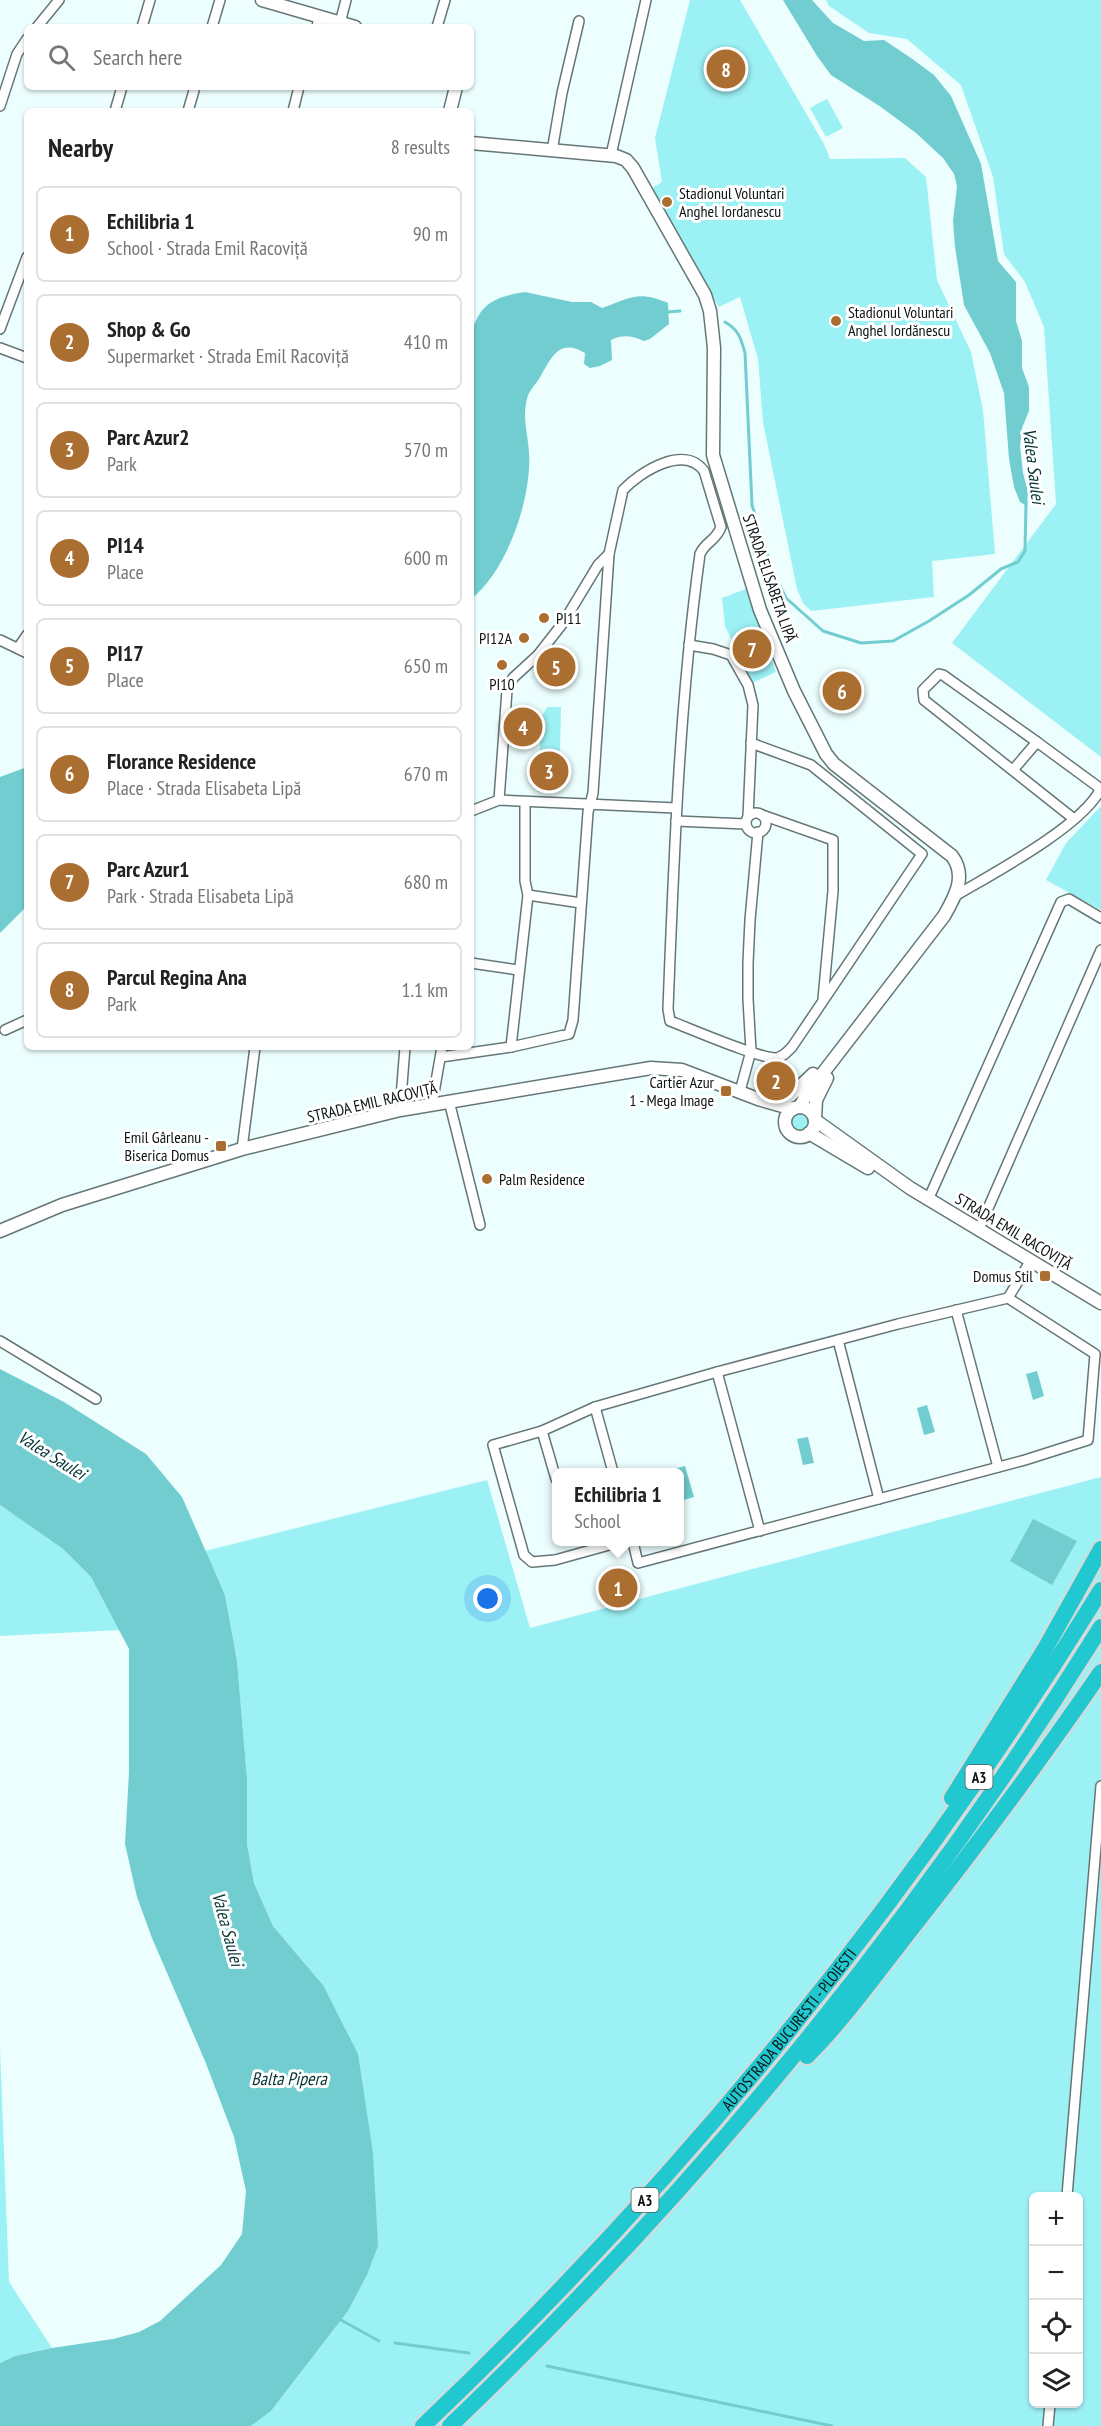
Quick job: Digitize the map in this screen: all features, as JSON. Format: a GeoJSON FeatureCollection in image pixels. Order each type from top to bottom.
{"type":"FeatureCollection","features":[{"type":"Feature","properties":{"kind":"highway"},"geometry":{"type":"LineString","coordinates":[[849,1957],[889,1890],[997,1727],[1101,1549]]}},
{"type":"Feature","properties":{"kind":"highway","name":"AUTOSTRADA BUCURESTI - PLOIESTI"},"geometry":{"type":"LineString","coordinates":[[423,2426],[557,2294],[662,2182],[775,2051],[849,1957],[977,1780],[1046,1678],[1101,1590]]}},
{"type":"Feature","properties":{"kind":"highway","name":"AUTOSTRADA BUCURESTI - PLOIESTI"},"geometry":{"type":"LineString","coordinates":[[450,2426],[510,2369],[616,2261],[748,2113],[870,1962],[1014,1760],[1101,1627]]}},
{"type":"Feature","properties":{"kind":"highway"},"geometry":{"type":"LineString","coordinates":[[748,2113],[815,2047],[868,1984],[996,1818],[1101,1672]]}},
{"type":"Feature","properties":{"kind":"street"},"geometry":{"type":"LineString","coordinates":[[39,24],[59,0]]}},
{"type":"Feature","properties":{"kind":"street"},"geometry":{"type":"LineString","coordinates":[[143,24],[150,0]]}},
{"type":"Feature","properties":{"kind":"street"},"geometry":{"type":"LineString","coordinates":[[213,24],[220,0]]}},
{"type":"Feature","properties":{"kind":"street"},"geometry":{"type":"LineString","coordinates":[[262,0],[302,6],[318,22],[344,24]]}},
{"type":"Feature","properties":{"kind":"street"},"geometry":{"type":"LineString","coordinates":[[340,23],[346,0]]}},
{"type":"Feature","properties":{"kind":"street"},"geometry":{"type":"LineString","coordinates":[[438,24],[445,0]]}},
{"type":"Feature","properties":{"kind":"street"},"geometry":{"type":"LineString","coordinates":[[474,143],[611,155],[646,0]]}},
{"type":"Feature","properties":{"kind":"street"},"geometry":{"type":"LineString","coordinates":[[552,151],[562,92],[579,21]]}},
{"type":"Feature","properties":{"kind":"street"},"geometry":{"type":"LineString","coordinates":[[0,106],[17,54],[24,44]]}},
{"type":"Feature","properties":{"kind":"street"},"geometry":{"type":"LineString","coordinates":[[116,108],[121,90]]}},
{"type":"Feature","properties":{"kind":"street"},"geometry":{"type":"LineString","coordinates":[[189,108],[194,90]]}},
{"type":"Feature","properties":{"kind":"street"},"geometry":{"type":"LineString","coordinates":[[294,108],[298,90]]}},
{"type":"Feature","properties":{"kind":"street"},"geometry":{"type":"LineString","coordinates":[[451,108],[455,90]]}},
{"type":"Feature","properties":{"kind":"street","name":"STRADA ELISABETA LIPĂ"},"geometry":{"type":"LineString","coordinates":[[611,155],[626,160],[638,175],[696,277],[710,312],[714,348],[713,455],[760,610],[794,691],[834,764],[952,856],[957,863],[959,873],[955,896],[923,945],[793,1111]]}},
{"type":"Feature","properties":{"kind":"street"},"geometry":{"type":"LineString","coordinates":[[0,328],[24,265]]}},
{"type":"Feature","properties":{"kind":"street"},"geometry":{"type":"LineString","coordinates":[[0,348],[24,357]]}},
{"type":"Feature","properties":{"kind":"street"},"geometry":{"type":"LineString","coordinates":[[474,1050],[511,1047],[569,1034],[573,1020],[588,812],[593,793],[609,554],[623,490],[629,483],[669,461],[685,459],[699,464],[704,471],[721,527],[714,540],[703,548],[700,554],[689,645],[678,754],[668,1009],[670,1021],[752,1052],[776,1058],[784,1054],[823,1001],[922,854],[811,765],[750,743]]}},
{"type":"Feature","properties":{"kind":"street"},"geometry":{"type":"LineString","coordinates":[[499,800],[507,690],[513,678],[538,655],[563,623],[598,565],[609,554]]}},
{"type":"Feature","properties":{"kind":"street"},"geometry":{"type":"LineString","coordinates":[[18,648],[24,639]]}},
{"type":"Feature","properties":{"kind":"street"},"geometry":{"type":"LineString","coordinates":[[0,640],[24,651]]}},
{"type":"Feature","properties":{"kind":"street"},"geometry":{"type":"LineString","coordinates":[[689,645],[731,655],[748,685],[753,705],[747,821],[752,832],[758,832],[765,827],[762,815]]}},
{"type":"Feature","properties":{"kind":"street"},"geometry":{"type":"LineString","coordinates":[[955,896],[1063,829],[1074,819],[1100,790],[943,675],[934,676],[922,690],[924,700],[1074,819]]}},
{"type":"Feature","properties":{"kind":"street"},"geometry":{"type":"LineString","coordinates":[[1013,770],[1037,742]]}},
{"type":"Feature","properties":{"kind":"street"},"geometry":{"type":"LineString","coordinates":[[474,809],[499,800],[676,808]]}},
{"type":"Feature","properties":{"kind":"street"},"geometry":{"type":"LineString","coordinates":[[511,1047],[528,895],[525,880],[525,802]]}},
{"type":"Feature","properties":{"kind":"street"},"geometry":{"type":"LineString","coordinates":[[747,821],[753,813],[762,815],[832,840],[833,891],[823,1001]]}},
{"type":"Feature","properties":{"kind":"street"},"geometry":{"type":"LineString","coordinates":[[676,820],[747,821]]}},
{"type":"Feature","properties":{"kind":"street"},"geometry":{"type":"LineString","coordinates":[[740,1091],[752,1052],[748,999],[750,920],[758,832]]}},
{"type":"Feature","properties":{"kind":"street"},"geometry":{"type":"LineString","coordinates":[[528,895],[581,903]]}},
{"type":"Feature","properties":{"kind":"street"},"geometry":{"type":"LineString","coordinates":[[928,1200],[1061,902],[1069,899],[1101,918]]}},
{"type":"Feature","properties":{"kind":"street"},"geometry":{"type":"LineString","coordinates":[[979,1229],[1101,950]]}},
{"type":"Feature","properties":{"kind":"street"},"geometry":{"type":"LineString","coordinates":[[474,963],[518,970]]}},
{"type":"Feature","properties":{"kind":"street"},"geometry":{"type":"LineString","coordinates":[[763,1100],[784,1099],[797,1091],[859,1020],[867,1018]]}},
{"type":"Feature","properties":{"kind":"street","name":"STRADA ELISABETA LIPĂ"},"geometry":{"type":"LineString","coordinates":[[815,1119],[816,1100],[821,1088],[862,1032],[867,1018]]}},
{"type":"Feature","properties":{"kind":"street"},"geometry":{"type":"LineString","coordinates":[[5,1030],[24,1021]]}},
{"type":"Feature","properties":{"kind":"street"},"geometry":{"type":"LineString","coordinates":[[242,1149],[255,1050]]}},
{"type":"Feature","properties":{"kind":"street"},"geometry":{"type":"LineString","coordinates":[[400,1110],[405,1050]]}},
{"type":"Feature","properties":{"kind":"street"},"geometry":{"type":"LineString","coordinates":[[432,1104],[441,1052],[469,1050]]}},
{"type":"Feature","properties":{"kind":"street","name":"STRADA EMIL RACOVIȚĂ"},"geometry":{"type":"LineString","coordinates":[[0,1231],[62,1206],[242,1149],[400,1110],[661,1068],[690,1072],[763,1100],[766,1106],[793,1111],[809,1110],[815,1119],[928,1200],[1101,1303]]}},
{"type":"Feature","properties":{"kind":"street"},"geometry":{"type":"LineString","coordinates":[[449,1101],[480,1225]]}},
{"type":"Feature","properties":{"kind":"street","name":"STRADA EMIL RACOVIȚĂ"},"geometry":{"type":"LineString","coordinates":[[793,1111],[787,1126],[792,1134],[801,1136],[809,1133],[891,1181],[910,1188]]}},
{"type":"Feature","properties":{"kind":"street"},"geometry":{"type":"LineString","coordinates":[[809,1133],[813,1130],[815,1119]]}},
{"type":"Feature","properties":{"kind":"street"},"geometry":{"type":"LineString","coordinates":[[604,1546],[555,1560],[532,1562],[524,1555],[493,1445],[542,1431],[595,1407],[717,1372],[1010,1295],[1030,1260]]}},
{"type":"Feature","properties":{"kind":"street"},"geometry":{"type":"LineString","coordinates":[[634,1546],[638,1563],[998,1467],[1088,1440],[1095,1354],[1010,1295]]}},
{"type":"Feature","properties":{"kind":"street"},"geometry":{"type":"LineString","coordinates":[[956,1310],[998,1467]]}},
{"type":"Feature","properties":{"kind":"street"},"geometry":{"type":"LineString","coordinates":[[838,1340],[879,1499]]}},
{"type":"Feature","properties":{"kind":"street"},"geometry":{"type":"LineString","coordinates":[[0,1341],[96,1399]]}},
{"type":"Feature","properties":{"kind":"street"},"geometry":{"type":"LineString","coordinates":[[717,1372],[760,1531]]}},
{"type":"Feature","properties":{"kind":"street"},"geometry":{"type":"LineString","coordinates":[[595,1407],[612,1468]]}},
{"type":"Feature","properties":{"kind":"street"},"geometry":{"type":"LineString","coordinates":[[542,1431],[553,1468]]}},
{"type":"Feature","properties":{"kind":"street"},"geometry":{"type":"LineString","coordinates":[[577,1546],[579,1552]]}},
{"type":"Feature","properties":{"kind":"street"},"geometry":{"type":"LineString","coordinates":[[1067,2192],[1101,1786]]}},
{"type":"Feature","properties":{"kind":"street"},"geometry":{"type":"LineString","coordinates":[[1048,2426],[1050,2408]]}},
{"type":"Feature","properties":{"kind":"shaded area"},"geometry":{"type":"Polygon","coordinates":[[[690,0],[740,0],[824,144],[830,159],[905,158],[926,177],[937,280],[971,352],[983,410],[995,554],[932,561],[934,597],[811,611],[803,603],[797,589],[763,422],[758,359],[740,297],[719,307],[648,191],[662,182],[655,138],[690,0]]]}},
{"type":"Feature","properties":{"kind":"shaded area"},"geometry":{"type":"Polygon","coordinates":[[[826,0],[1101,0],[1101,757],[952,643],[1056,504],[1044,327],[1025,282],[1004,254],[993,177],[961,85],[907,39],[869,33],[829,6],[826,0]]]}},
{"type":"Feature","properties":{"kind":"shaded area"},"geometry":{"type":"Polygon","coordinates":[[[827,99],[843,128],[826,137],[810,108],[827,99]]]}},
{"type":"Feature","properties":{"kind":"shaded area"},"geometry":{"type":"Polygon","coordinates":[[[746,589],[776,672],[752,683],[725,626],[722,598],[746,589]]]}},
{"type":"Feature","properties":{"kind":"shaded area"},"geometry":{"type":"Polygon","coordinates":[[[547,707],[561,707],[559,792],[538,792],[541,718],[547,707]]]}},
{"type":"Feature","properties":{"kind":"shaded area"},"geometry":{"type":"Polygon","coordinates":[[[1101,806],[1101,910],[1046,880],[1066,843],[1101,806]]]}},
{"type":"Feature","properties":{"kind":"shaded area"},"geometry":{"type":"Polygon","coordinates":[[[796,1113],[804,1113],[809,1118],[807,1129],[796,1131],[791,1126],[791,1118],[796,1113]]]}},
{"type":"Feature","properties":{"kind":"shaded area"},"geometry":{"type":"Polygon","coordinates":[[[1101,1477],[1101,2426],[251,2426],[271,2411],[348,2311],[367,2275],[378,2245],[323,1985],[273,1926],[254,1883],[247,1844],[247,1778],[237,1661],[225,1595],[205,1551],[487,1480],[530,1628],[1101,1477]]]}},
{"type":"Feature","properties":{"kind":"shaded area"},"geometry":{"type":"Polygon","coordinates":[[[0,1505],[63,1549],[91,1577],[120,1630],[0,1636],[0,1505]]]}},
{"type":"Feature","properties":{"kind":"shaded area"},"geometry":{"type":"Polygon","coordinates":[[[0,2048],[9,2282],[52,2348],[15,2356],[0,2363],[0,2048]]]}},
{"type":"Feature","properties":{"kind":"water"},"geometry":{"type":"Polygon","coordinates":[[[783,0],[812,0],[833,23],[864,41],[884,40],[934,75],[951,96],[981,164],[998,261],[1016,282],[1016,321],[1022,341],[1022,368],[1029,387],[1029,411],[1022,428],[1020,446],[1028,492],[1027,506],[1020,502],[1014,487],[1009,459],[1004,393],[990,353],[964,305],[953,221],[957,186],[954,174],[943,158],[916,133],[831,75],[783,0]]]}},
{"type":"Feature","properties":{"kind":"water"},"geometry":{"type":"Polygon","coordinates":[[[525,292],[572,302],[591,302],[602,308],[634,297],[649,297],[668,303],[669,324],[644,341],[628,336],[611,340],[612,360],[600,366],[590,368],[584,364],[585,353],[576,349],[562,349],[552,358],[527,399],[525,419],[529,471],[515,532],[496,571],[474,596],[474,326],[484,308],[505,296],[525,292]]]}},
{"type":"Feature","properties":{"kind":"water"},"geometry":{"type":"Polygon","coordinates":[[[24,768],[24,909],[0,933],[0,777],[24,768]]]}},
{"type":"Feature","properties":{"kind":"water","name":"Balta Pipera"},"geometry":{"type":"Polygon","coordinates":[[[0,1369],[64,1402],[146,1454],[182,1497],[225,1595],[237,1661],[247,1778],[247,1844],[254,1883],[273,1926],[323,1985],[358,2054],[373,2153],[378,2246],[367,2275],[348,2311],[271,2411],[251,2426],[0,2426],[0,2363],[15,2356],[52,2348],[113,2339],[139,2332],[160,2321],[221,2265],[242,2234],[246,2191],[234,2137],[205,2061],[152,1938],[137,1897],[125,1844],[129,1772],[129,1649],[91,1577],[63,1549],[0,1505],[0,1369]]]}},
{"type":"Feature","properties":{"kind":"water"},"geometry":{"type":"Polygon","coordinates":[[[1037,1371],[1044,1396],[1033,1400],[1026,1374],[1037,1371]]]}},
{"type":"Feature","properties":{"kind":"water"},"geometry":{"type":"Polygon","coordinates":[[[927,1405],[935,1432],[924,1435],[917,1408],[927,1405]]]}},
{"type":"Feature","properties":{"kind":"water"},"geometry":{"type":"Polygon","coordinates":[[[808,1437],[814,1463],[803,1465],[797,1439],[808,1437]]]}},
{"type":"Feature","properties":{"kind":"water"},"geometry":{"type":"Polygon","coordinates":[[[685,1466],[694,1497],[684,1500],[684,1468],[678,1468],[685,1466]]]}},
{"type":"Feature","properties":{"kind":"water"},"geometry":{"type":"Polygon","coordinates":[[[1033,1519],[1077,1541],[1052,1585],[1010,1561],[1033,1519]]]}},
{"type":"Feature","properties":{"kind":"waterway","name":"Valea Saulei"},"geometry":{"type":"LineString","coordinates":[[667,312],[680,311]]}},
{"type":"Feature","properties":{"kind":"waterway","name":"Valea Saulei"},"geometry":{"type":"LineString","coordinates":[[725,322],[741,339],[745,353],[752,505],[773,572],[786,598],[823,631],[861,643],[893,641],[929,621],[969,595],[1001,569],[1018,562],[1025,551],[1026,502]]}},
{"type":"Feature","properties":{"kind":"waterway"},"geometry":{"type":"LineString","coordinates":[[341,2320],[379,2341]]}},
{"type":"Feature","properties":{"kind":"waterway"},"geometry":{"type":"LineString","coordinates":[[395,2343],[469,2353]]}},
{"type":"Feature","properties":{"kind":"waterway"},"geometry":{"type":"LineString","coordinates":[[547,2366],[832,2426]]}},
{"type":"Feature","properties":{"kind":"place","name":"Parcul Regina Ana"},"geometry":{"type":"Point","coordinates":[726,69]}},
{"type":"Feature","properties":{"kind":"place","name":"Stadionul Voluntari Anghel Iordanescu"},"geometry":{"type":"Point","coordinates":[667,202]}},
{"type":"Feature","properties":{"kind":"place","name":"Stadionul Voluntari Anghel Iordănescu"},"geometry":{"type":"Point","coordinates":[836,321]}},
{"type":"Feature","properties":{"kind":"place","name":"PI11"},"geometry":{"type":"Point","coordinates":[544,618]}},
{"type":"Feature","properties":{"kind":"place","name":"PI12A"},"geometry":{"type":"Point","coordinates":[524,638]}},
{"type":"Feature","properties":{"kind":"place","name":"Parc Azur1"},"geometry":{"type":"Point","coordinates":[752,649]}},
{"type":"Feature","properties":{"kind":"place","name":"PI10"},"geometry":{"type":"Point","coordinates":[502,665]}},
{"type":"Feature","properties":{"kind":"place","name":"PI17"},"geometry":{"type":"Point","coordinates":[556,667]}},
{"type":"Feature","properties":{"kind":"place","name":"Florance Residence"},"geometry":{"type":"Point","coordinates":[842,691]}},
{"type":"Feature","properties":{"kind":"place","name":"PI14"},"geometry":{"type":"Point","coordinates":[523,727]}},
{"type":"Feature","properties":{"kind":"place","name":"Parc Azur2"},"geometry":{"type":"Point","coordinates":[549,771]}},
{"type":"Feature","properties":{"kind":"place","name":"Shop & Go"},"geometry":{"type":"Point","coordinates":[776,1081]}},
{"type":"Feature","properties":{"kind":"place","name":"Cartier Azur 1 - Mega Image"},"geometry":{"type":"Point","coordinates":[726,1091]}},
{"type":"Feature","properties":{"kind":"place","name":"Emil Gârleanu - Biserica Domus"},"geometry":{"type":"Point","coordinates":[221,1146]}},
{"type":"Feature","properties":{"kind":"place","name":"Palm Residence"},"geometry":{"type":"Point","coordinates":[487,1179]}},
{"type":"Feature","properties":{"kind":"place","name":"Domus Stil"},"geometry":{"type":"Point","coordinates":[1045,1276]}},
{"type":"Feature","properties":{"kind":"place","name":"Echilibria 1"},"geometry":{"type":"Point","coordinates":[618,1588]}}]}
